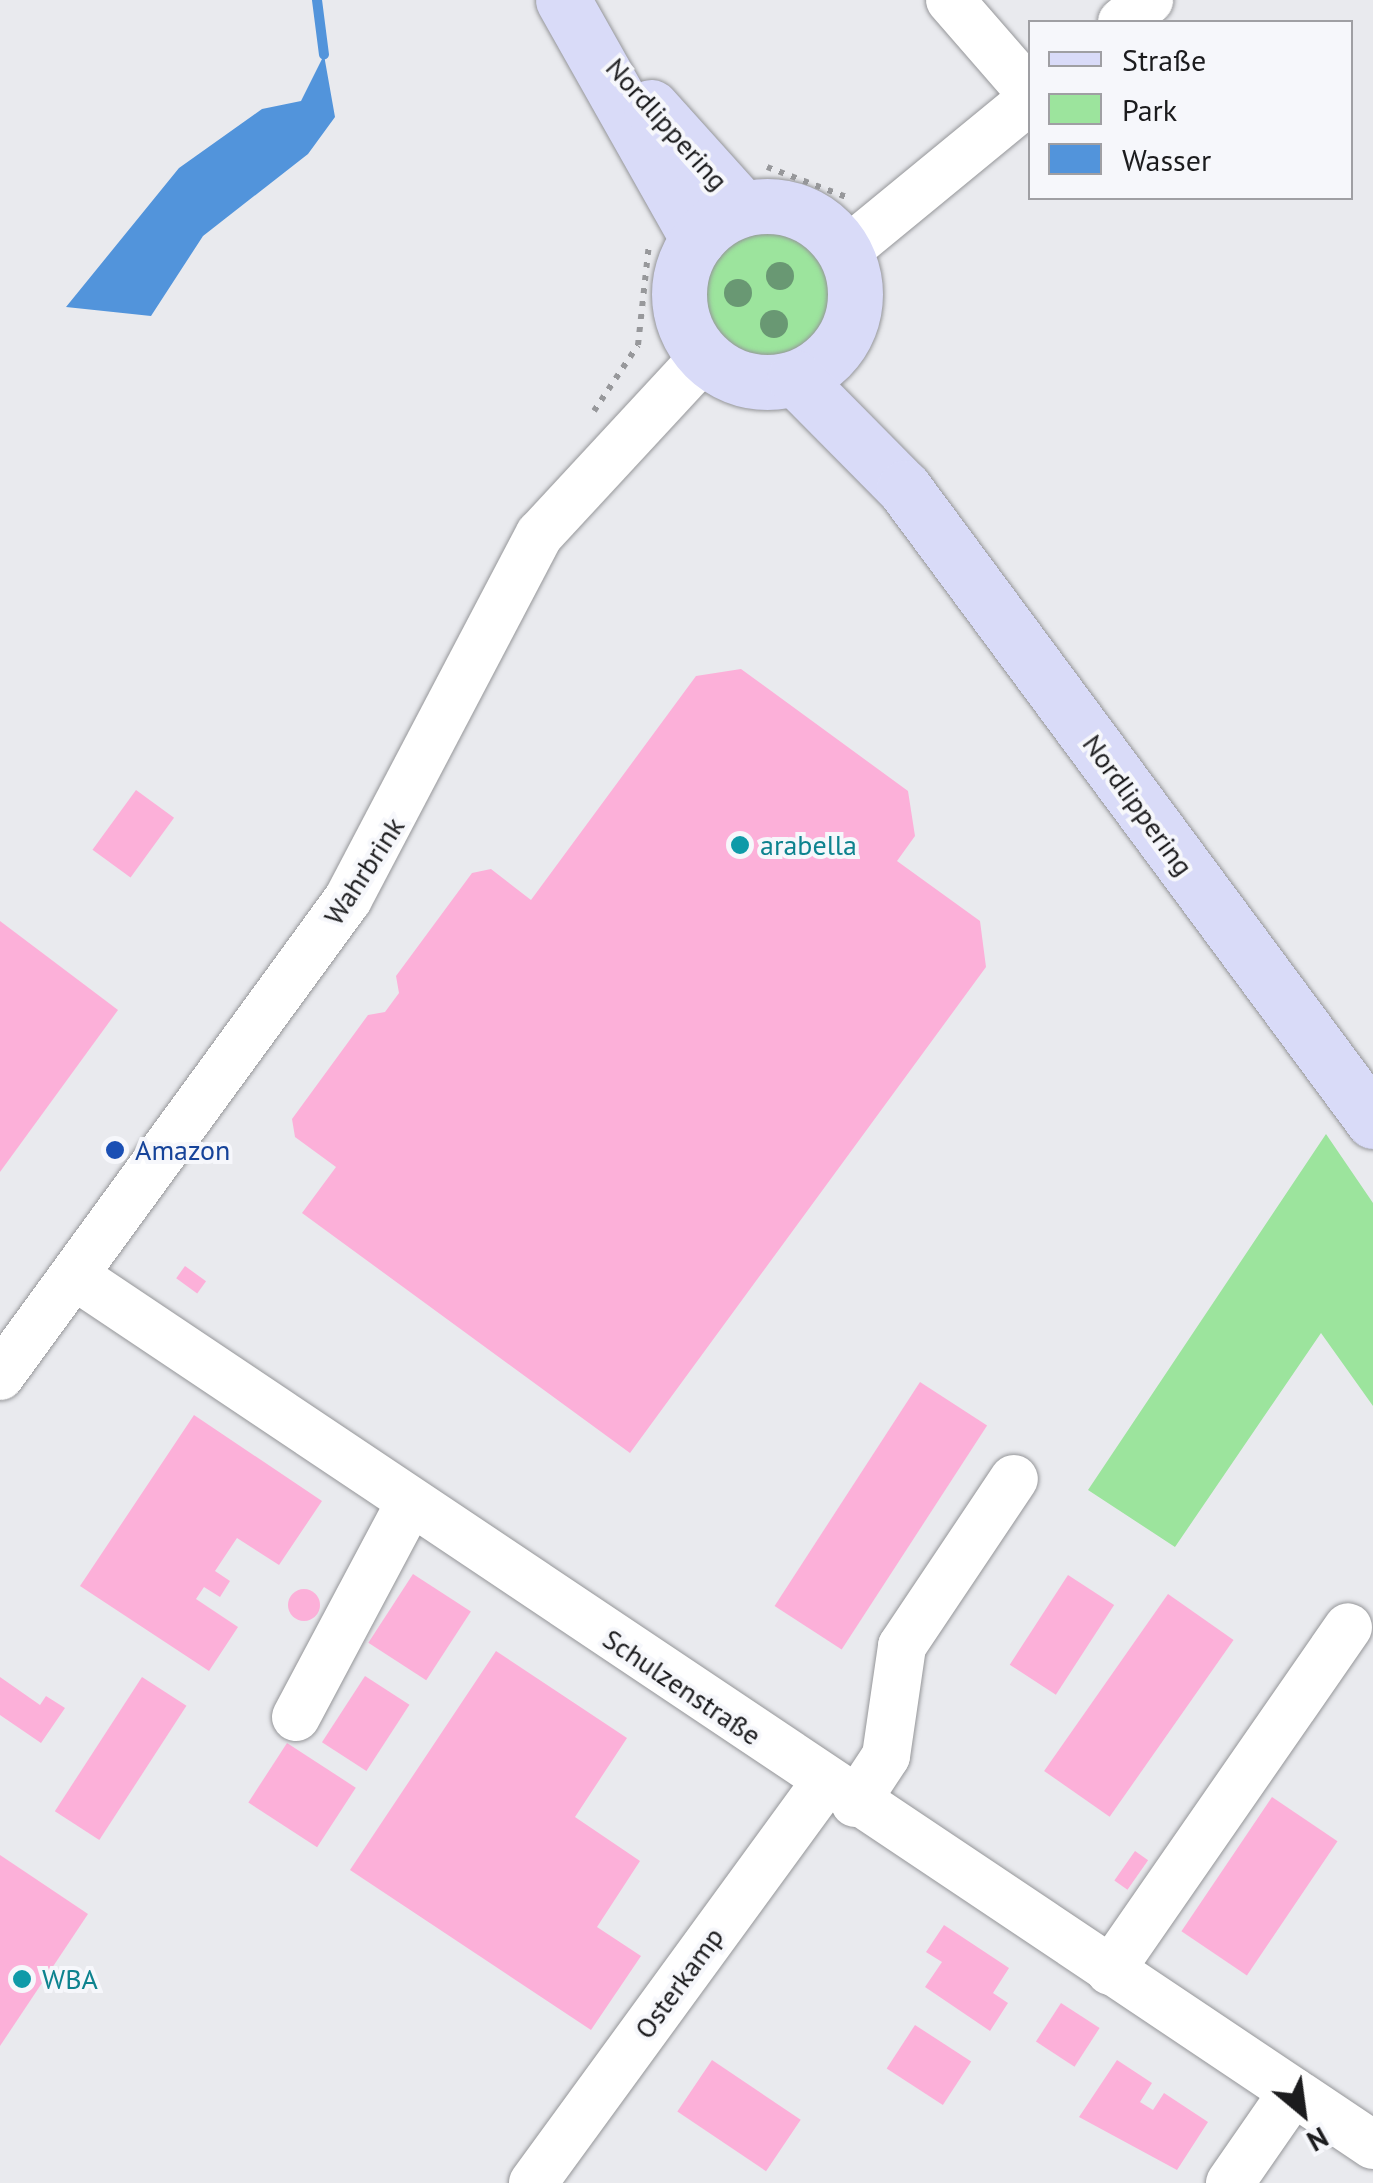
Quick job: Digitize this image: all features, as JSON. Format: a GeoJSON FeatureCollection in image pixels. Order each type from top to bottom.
{"type":"FeatureCollection","features":[{"type":"Feature","properties":{"kind":"main road","name":"Nordlippering"},"geometry":{"type":"LineString","coordinates":[[577,20],[692,200]]}},
{"type":"Feature","properties":{"kind":"main road"},"geometry":{"type":"LineString","coordinates":[[692,200],[805,214],[845,252],[855,308],[841,343],[795,378],[740,378],[705,356],[680,305],[692,200]]}},
{"type":"Feature","properties":{"kind":"main road","name":"Nordlippering"},"geometry":{"type":"LineString","coordinates":[[841,343],[904,488]]}},
{"type":"Feature","properties":{"kind":"main road","name":"Nordlippering"},"geometry":{"type":"LineString","coordinates":[[795,378],[904,488],[1373,1121]]}},
{"type":"Feature","properties":{"kind":"street"},"geometry":{"type":"LineString","coordinates":[[950,0],[1028,90]]}},
{"type":"Feature","properties":{"kind":"street"},"geometry":{"type":"LineString","coordinates":[[1124,20],[1149,0]]}},
{"type":"Feature","properties":{"kind":"street"},"geometry":{"type":"LineString","coordinates":[[845,252],[1028,102]]}},
{"type":"Feature","properties":{"kind":"street","name":"Wahrbrink"},"geometry":{"type":"LineString","coordinates":[[0,1376],[368,868],[540,534],[705,356]]}},
{"type":"Feature","properties":{"kind":"street","name":"Schulzenstraße"},"geometry":{"type":"LineString","coordinates":[[75,1276],[840,1793],[1373,2145]]}},
{"type":"Feature","properties":{"kind":"street","name":"Osterkamp"},"geometry":{"type":"LineString","coordinates":[[533,2183],[840,1793],[886,1756],[902,1646],[1014,1479]]}},
{"type":"Feature","properties":{"kind":"street"},"geometry":{"type":"LineString","coordinates":[[296,1717],[410,1504]]}},
{"type":"Feature","properties":{"kind":"street"},"geometry":{"type":"LineString","coordinates":[[1110,1972],[1348,1627]]}},
{"type":"Feature","properties":{"kind":"street"},"geometry":{"type":"LineString","coordinates":[[1230,2183],[1293,2092]]}},
{"type":"Feature","properties":{"kind":"path"},"geometry":{"type":"LineString","coordinates":[[582,425],[638,345],[650,236],[692,200],[728,153],[899,209]]}},
{"type":"Feature","properties":{"kind":"green space"},"geometry":{"type":"Polygon","coordinates":[[[766,224],[793,230],[815,245],[830,267],[836,294],[830,321],[815,343],[793,358],[766,364],[739,358],[717,343],[702,321],[696,294],[702,267],[717,245],[739,230],[766,224]]]}},
{"type":"Feature","properties":{"kind":"green space"},"geometry":{"type":"Polygon","coordinates":[[[1326,1134],[1373,1203],[1373,1406],[1321,1333],[1175,1547],[1088,1490],[1326,1134]]]}},
{"type":"Feature","properties":{"kind":"water"},"geometry":{"type":"Polygon","coordinates":[[[324,55],[335,117],[308,154],[203,236],[151,316],[66,307],[179,168],[262,109],[301,101],[324,55]]]}},
{"type":"Feature","properties":{"kind":"building"},"geometry":{"type":"Polygon","coordinates":[[[741,669],[908,791],[915,836],[897,861],[980,921],[986,967],[630,1453],[302,1213],[336,1167],[295,1137],[292,1119],[368,1015],[385,1012],[399,993],[396,976],[472,873],[491,869],[531,900],[696,676],[741,669]]]}},
{"type":"Feature","properties":{"kind":"building"},"geometry":{"type":"Polygon","coordinates":[[[136,790],[174,818],[131,877],[93,850],[136,790]]]}},
{"type":"Feature","properties":{"kind":"building"},"geometry":{"type":"Polygon","coordinates":[[[0,921],[118,1010],[0,1172],[0,921]]]}},
{"type":"Feature","properties":{"kind":"building"},"geometry":{"type":"Polygon","coordinates":[[[185,1266],[206,1281],[197,1293],[176,1278],[185,1266]]]}},
{"type":"Feature","properties":{"kind":"building"},"geometry":{"type":"Polygon","coordinates":[[[920,1382],[987,1426],[842,1649],[775,1606],[920,1382]]]}},
{"type":"Feature","properties":{"kind":"building"},"geometry":{"type":"Polygon","coordinates":[[[194,1415],[322,1501],[279,1565],[237,1538],[215,1571],[230,1581],[220,1597],[204,1587],[196,1599],[238,1627],[209,1671],[80,1586],[194,1415]]]}},
{"type":"Feature","properties":{"kind":"building"},"geometry":{"type":"Polygon","coordinates":[[[413,1574],[471,1612],[426,1680],[368,1643],[413,1574]]]}},
{"type":"Feature","properties":{"kind":"building"},"geometry":{"type":"Polygon","coordinates":[[[1068,1575],[1114,1605],[1056,1695],[1010,1665],[1068,1575]]]}},
{"type":"Feature","properties":{"kind":"building"},"geometry":{"type":"Polygon","coordinates":[[[304,1589],[315,1594],[320,1605],[315,1616],[304,1621],[293,1616],[288,1605],[293,1594],[304,1589]]]}},
{"type":"Feature","properties":{"kind":"building"},"geometry":{"type":"Polygon","coordinates":[[[1168,1594],[1234,1640],[1110,1817],[1044,1771],[1168,1594]]]}},
{"type":"Feature","properties":{"kind":"building"},"geometry":{"type":"Polygon","coordinates":[[[496,1651],[627,1738],[575,1817],[640,1861],[597,1927],[641,1956],[591,2030],[350,1870],[496,1651]]]}},
{"type":"Feature","properties":{"kind":"building"},"geometry":{"type":"Polygon","coordinates":[[[365,1676],[409,1705],[366,1771],[322,1742],[365,1676]]]}},
{"type":"Feature","properties":{"kind":"building"},"geometry":{"type":"Polygon","coordinates":[[[0,1677],[40,1705],[46,1696],[65,1708],[41,1743],[0,1715],[0,1677]]]}},
{"type":"Feature","properties":{"kind":"building"},"geometry":{"type":"Polygon","coordinates":[[[142,1677],[186,1706],[99,1840],[55,1811],[142,1677]]]}},
{"type":"Feature","properties":{"kind":"building"},"geometry":{"type":"Polygon","coordinates":[[[287,1743],[356,1788],[317,1847],[248,1803],[287,1743]]]}},
{"type":"Feature","properties":{"kind":"building"},"geometry":{"type":"Polygon","coordinates":[[[1272,1797],[1337,1841],[1247,1975],[1181,1931],[1272,1797]]]}},
{"type":"Feature","properties":{"kind":"building"},"geometry":{"type":"Polygon","coordinates":[[[1135,1851],[1148,1860],[1127,1890],[1114,1880],[1135,1851]]]}},
{"type":"Feature","properties":{"kind":"building","name":"WBA"},"geometry":{"type":"Polygon","coordinates":[[[0,1855],[88,1914],[0,2046],[0,1855]]]}},
{"type":"Feature","properties":{"kind":"building"},"geometry":{"type":"Polygon","coordinates":[[[944,1925],[1009,1968],[993,1993],[1008,2003],[990,2031],[925,1987],[942,1962],[926,1952],[944,1925]]]}},
{"type":"Feature","properties":{"kind":"building"},"geometry":{"type":"Polygon","coordinates":[[[1061,2003],[1100,2028],[1075,2067],[1036,2042],[1061,2003]]]}},
{"type":"Feature","properties":{"kind":"building"},"geometry":{"type":"Polygon","coordinates":[[[915,2025],[971,2061],[943,2105],[887,2069],[915,2025]]]}},
{"type":"Feature","properties":{"kind":"building"},"geometry":{"type":"Polygon","coordinates":[[[712,2060],[801,2120],[766,2171],[677,2111],[712,2060]]]}},
{"type":"Feature","properties":{"kind":"building"},"geometry":{"type":"Polygon","coordinates":[[[1117,2060],[1152,2083],[1140,2102],[1153,2110],[1164,2093],[1208,2122],[1177,2170],[1079,2117],[1117,2060]]]}},
{"type":"Feature","properties":{"kind":"waterway"},"geometry":{"type":"LineString","coordinates":[[317,0],[324,55]]}},
{"type":"Feature","properties":{"kind":"place","name":"arabella"},"geometry":{"type":"Point","coordinates":[740,845]}},
{"type":"Feature","properties":{"kind":"place","name":"Amazon"},"geometry":{"type":"Point","coordinates":[115,1150]}},
{"type":"Feature","properties":{"kind":"place","name":"WBA"},"geometry":{"type":"Point","coordinates":[22,1979]}}]}
